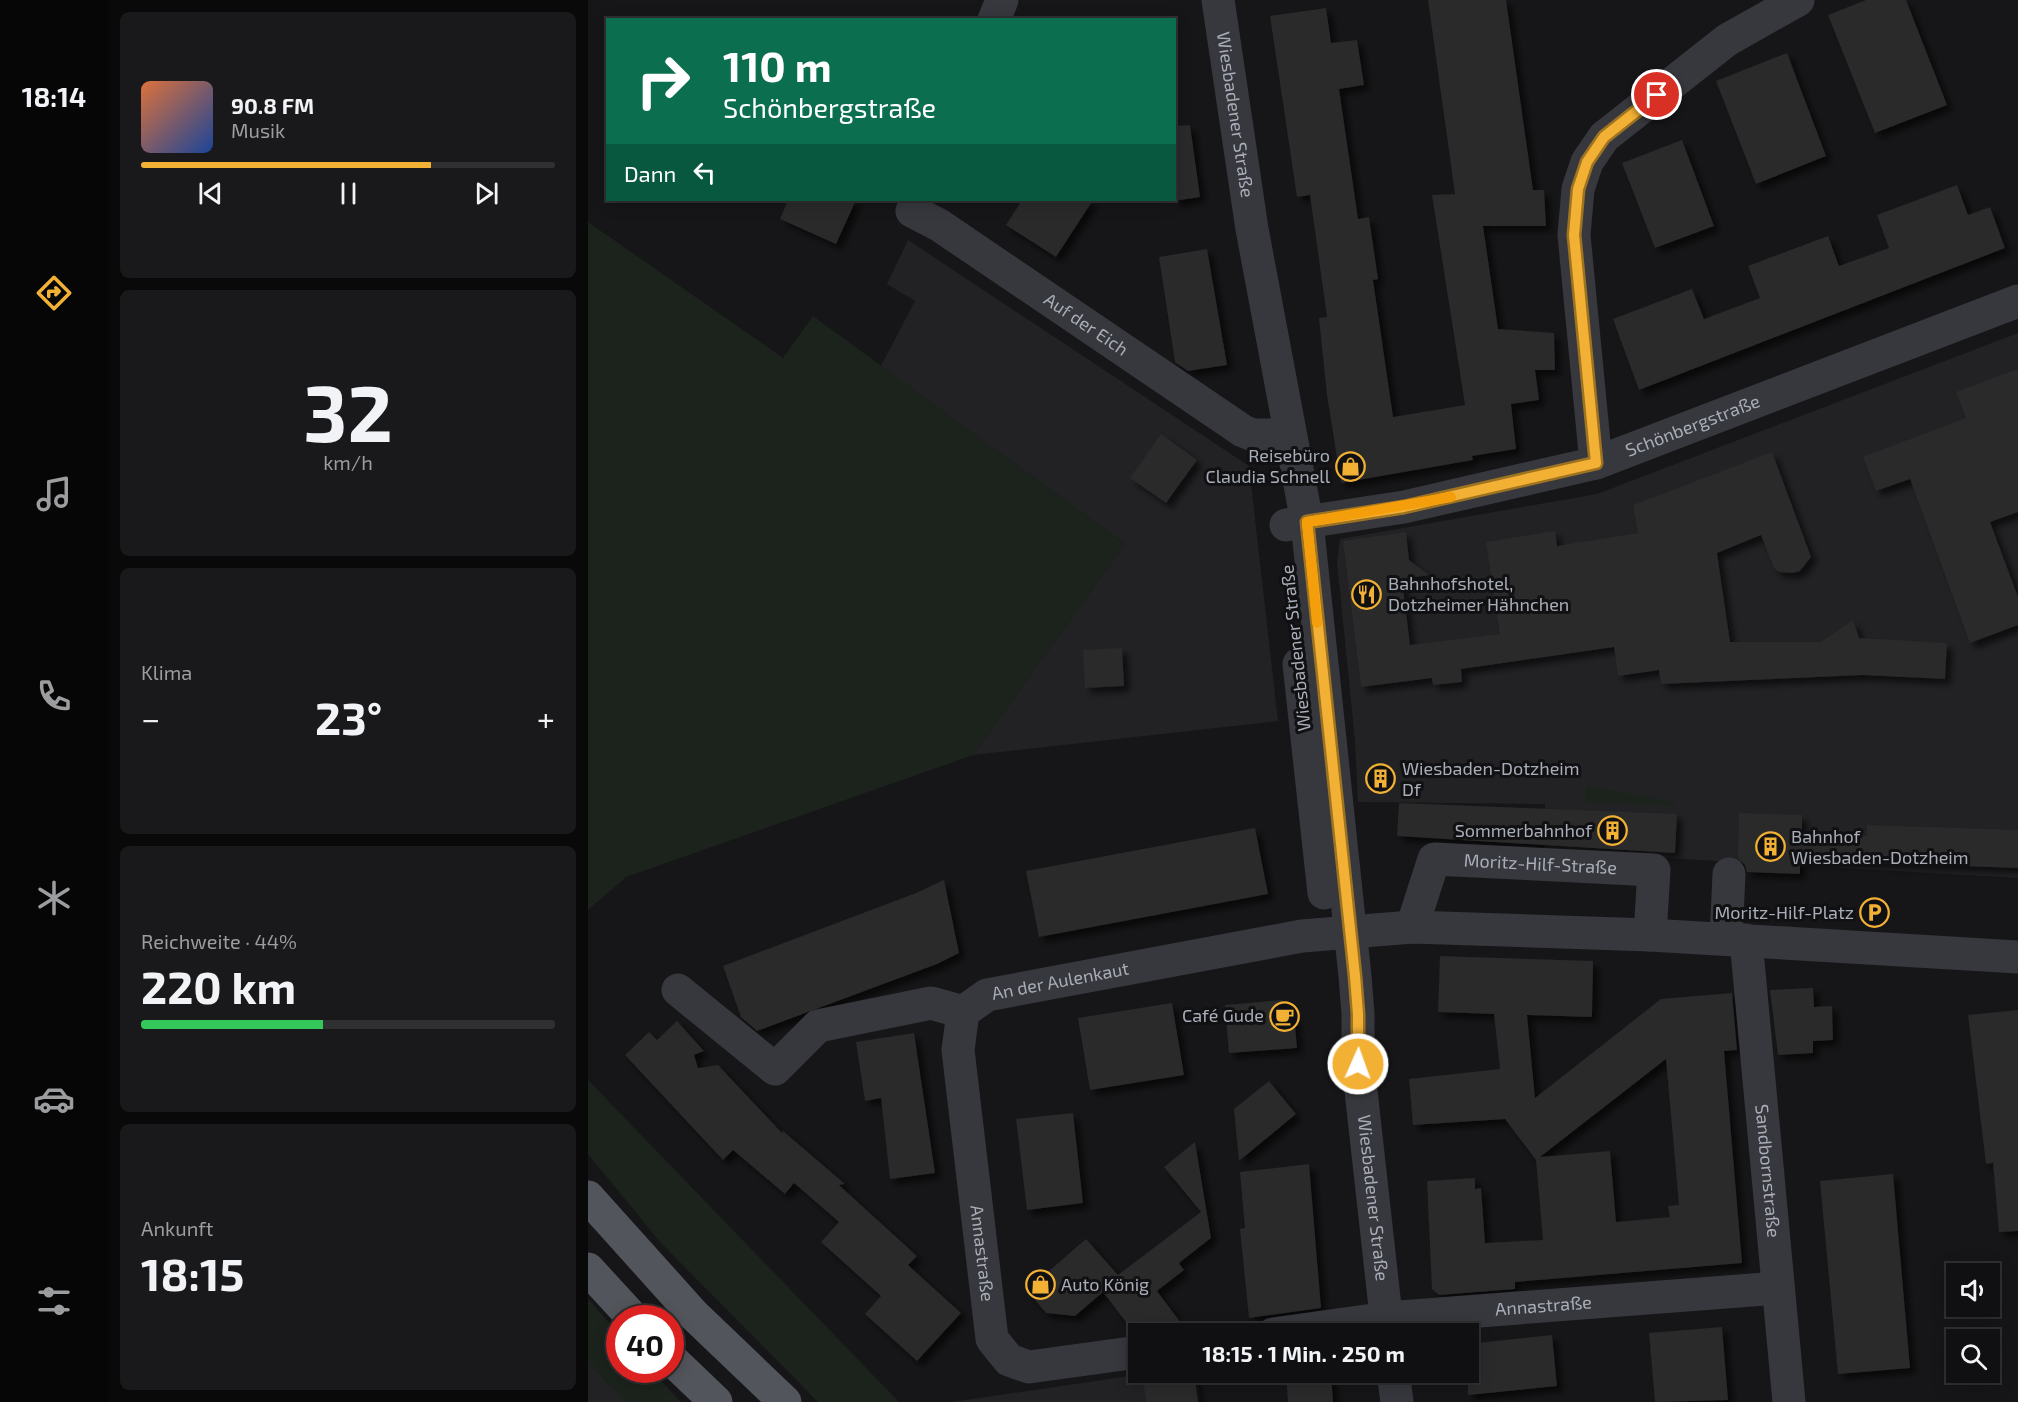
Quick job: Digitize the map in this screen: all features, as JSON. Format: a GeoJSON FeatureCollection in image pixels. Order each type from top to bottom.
{"type":"FeatureCollection","features":[{"type":"Feature","properties":{"kind":"main road"},"geometry":{"type":"LineString","coordinates":[[588,1197],[694,1315],[785,1402]]}},
{"type":"Feature","properties":{"kind":"main road"},"geometry":{"type":"LineString","coordinates":[[588,1269],[621,1305]]}},
{"type":"Feature","properties":{"kind":"main road"},"geometry":{"type":"LineString","coordinates":[[684,1371],[716,1402]]}},
{"type":"Feature","properties":{"kind":"street"},"geometry":{"type":"LineString","coordinates":[[995,18],[1002,0]]}},
{"type":"Feature","properties":{"kind":"street","name":"Wiesbadener Straße"},"geometry":{"type":"LineString","coordinates":[[1218,0],[1296,523],[1308,763],[1340,932],[1343,1021],[1358,1064],[1388,1323]]}},
{"type":"Feature","properties":{"kind":"street"},"geometry":{"type":"LineString","coordinates":[[1596,463],[1574,235],[1578,189],[1587,162],[1604,137],[1727,40],[1798,0]]}},
{"type":"Feature","properties":{"kind":"street","name":"Auf der Eich"},"geometry":{"type":"LineString","coordinates":[[915,205],[939,225],[1243,431],[1253,435],[1273,435]]}},
{"type":"Feature","properties":{"kind":"street","name":"Wiesbadener Straße"},"geometry":{"type":"LineString","coordinates":[[1252,229],[1273,435],[1296,523]]}},
{"type":"Feature","properties":{"kind":"street","name":"Schönbergstraße"},"geometry":{"type":"LineString","coordinates":[[1296,523],[1404,507],[1596,463],[2018,301]]}},
{"type":"Feature","properties":{"kind":"street","name":"Moritz-Hilf-Straße"},"geometry":{"type":"LineString","coordinates":[[1412,927],[1434,859],[1654,870],[1650,935]]}},
{"type":"Feature","properties":{"kind":"street"},"geometry":{"type":"LineString","coordinates":[[1729,874],[1736,940]]}},
{"type":"Feature","properties":{"kind":"street"},"geometry":{"type":"LineString","coordinates":[[1340,932],[1412,927],[1650,935],[2018,957]]}},
{"type":"Feature","properties":{"kind":"street","name":"An der Aulenkaut"},"geometry":{"type":"LineString","coordinates":[[963,1012],[987,995],[1340,932]]}},
{"type":"Feature","properties":{"kind":"street","name":"Sandbornstraße"},"geometry":{"type":"LineString","coordinates":[[1736,940],[1778,1288],[1789,1402]]}},
{"type":"Feature","properties":{"kind":"street"},"geometry":{"type":"LineString","coordinates":[[678,990],[775,1069],[818,1026],[931,1003],[963,1012]]}},
{"type":"Feature","properties":{"kind":"street","name":"Annastraße"},"geometry":{"type":"LineString","coordinates":[[963,1012],[958,1050],[992,1339],[1009,1360],[1029,1367],[1128,1353]]}},
{"type":"Feature","properties":{"kind":"street","name":"Annastraße"},"geometry":{"type":"LineString","coordinates":[[1419,1323],[1778,1288]]}},
{"type":"Feature","properties":{"kind":"street"},"geometry":{"type":"LineString","coordinates":[[1394,1383],[1397,1402]]}},
{"type":"Feature","properties":{"kind":"shaded area"},"geometry":{"type":"Polygon","coordinates":[[[588,222],[783,358],[813,316],[1125,544],[973,755],[626,877],[588,910],[588,222]]]}},
{"type":"Feature","properties":{"kind":"shaded area"},"geometry":{"type":"Polygon","coordinates":[[[908,240],[1249,466],[1278,721],[973,755],[1125,544],[881,366],[915,301],[887,284],[908,240]]]}},
{"type":"Feature","properties":{"kind":"shaded area"},"geometry":{"type":"Polygon","coordinates":[[[2018,333],[2018,878],[1544,851],[1545,804],[1358,802],[1355,741],[1337,562],[1340,539],[1597,494],[2018,333]]]}},
{"type":"Feature","properties":{"kind":"shaded area"},"geometry":{"type":"Polygon","coordinates":[[[1586,786],[1674,802],[1674,806],[1586,802],[1586,786]]]}},
{"type":"Feature","properties":{"kind":"shaded area"},"geometry":{"type":"Polygon","coordinates":[[[588,1080],[899,1402],[818,1402],[661,1243],[588,1154],[588,1080]]]}},
{"type":"Feature","properties":{"kind":"shaded area"},"geometry":{"type":"Polygon","coordinates":[[[588,1299],[606,1319],[606,1381],[588,1363],[588,1299]]]}},
{"type":"Feature","properties":{"kind":"shaded area"},"geometry":{"type":"Polygon","coordinates":[[[588,1363],[627,1402],[588,1402],[588,1363]]]}},
{"type":"Feature","properties":{"kind":"shaded area"},"geometry":{"type":"Polygon","coordinates":[[[1128,1376],[1128,1383],[1198,1383],[1201,1402],[952,1402],[1128,1376]]]}},
{"type":"Feature","properties":{"kind":"shaded area"},"geometry":{"type":"Polygon","coordinates":[[[608,1383],[663,1383],[681,1402],[627,1402],[608,1383]]]}},
{"type":"Feature","properties":{"kind":"building"},"geometry":{"type":"Polygon","coordinates":[[[1428,0],[1506,0],[1533,190],[1544,190],[1546,226],[1483,226],[1498,329],[1554,333],[1555,370],[1535,370],[1539,400],[1511,404],[1516,449],[1472,456],[1473,460],[1341,483],[1327,395],[1319,318],[1327,317],[1310,195],[1297,197],[1270,16],[1326,8],[1331,43],[1357,40],[1364,85],[1339,89],[1358,219],[1369,217],[1378,279],[1373,280],[1393,417],[1465,405],[1432,195],[1455,194],[1428,0]]]}},
{"type":"Feature","properties":{"kind":"building"},"geometry":{"type":"Polygon","coordinates":[[[1866,0],[1906,0],[1947,105],[1875,133],[1828,15],[1866,0]]]}},
{"type":"Feature","properties":{"kind":"building"},"geometry":{"type":"Polygon","coordinates":[[[1787,53],[1826,156],[1756,184],[1716,81],[1787,53]]]}},
{"type":"Feature","properties":{"kind":"building"},"geometry":{"type":"Polygon","coordinates":[[[1190,125],[1200,197],[1176,201],[1176,126],[1190,125]]]}},
{"type":"Feature","properties":{"kind":"building"},"geometry":{"type":"Polygon","coordinates":[[[1682,140],[1714,226],[1655,248],[1622,163],[1682,140]]]}},
{"type":"Feature","properties":{"kind":"building"},"geometry":{"type":"Polygon","coordinates":[[[1957,185],[1968,215],[1990,207],[2005,248],[1639,390],[1613,319],[1692,289],[1704,319],[1760,298],[1748,266],[1828,236],[1839,266],[1889,248],[1877,215],[1957,185]]]}},
{"type":"Feature","properties":{"kind":"building"},"geometry":{"type":"Polygon","coordinates":[[[788,201],[856,201],[836,244],[780,219],[788,201]]]}},
{"type":"Feature","properties":{"kind":"building"},"geometry":{"type":"Polygon","coordinates":[[[1021,201],[1092,201],[1056,257],[1006,225],[1021,201]]]}},
{"type":"Feature","properties":{"kind":"building"},"geometry":{"type":"Polygon","coordinates":[[[1207,249],[1227,365],[1188,371],[1175,362],[1159,257],[1207,249]]]}},
{"type":"Feature","properties":{"kind":"building"},"geometry":{"type":"Polygon","coordinates":[[[2018,369],[2018,512],[1990,522],[2018,597],[2018,625],[1970,643],[1910,479],[1876,491],[1863,457],[1966,418],[1956,392],[2018,369]]]}},
{"type":"Feature","properties":{"kind":"building"},"geometry":{"type":"Polygon","coordinates":[[[1161,434],[1197,460],[1166,503],[1130,478],[1161,434]]]}},
{"type":"Feature","properties":{"kind":"building"},"geometry":{"type":"Polygon","coordinates":[[[1772,452],[1811,557],[1800,571],[1779,572],[1774,568],[1761,535],[1717,553],[1730,642],[1821,642],[1853,620],[1859,638],[1947,643],[1945,679],[1862,675],[1661,684],[1659,670],[1618,676],[1614,647],[1461,669],[1462,682],[1433,685],[1432,678],[1361,687],[1343,541],[1406,532],[1409,560],[1429,575],[1402,579],[1410,645],[1500,634],[1486,542],[1555,531],[1557,546],[1638,533],[1633,505],[1772,452]]]}},
{"type":"Feature","properties":{"kind":"building"},"geometry":{"type":"Polygon","coordinates":[[[1122,648],[1124,686],[1085,688],[1083,650],[1122,648]]]}},
{"type":"Feature","properties":{"kind":"building"},"geometry":{"type":"Polygon","coordinates":[[[1399,803],[1677,814],[1675,853],[1397,836],[1399,803]]]}},
{"type":"Feature","properties":{"kind":"building"},"geometry":{"type":"Polygon","coordinates":[[[1739,813],[1802,815],[1802,833],[1867,836],[1867,825],[2018,830],[2018,868],[1800,860],[1800,874],[1747,872],[1745,865],[1738,858],[1739,813]]]}},
{"type":"Feature","properties":{"kind":"building"},"geometry":{"type":"Polygon","coordinates":[[[1255,828],[1268,894],[1039,937],[1026,871],[1255,828]]]}},
{"type":"Feature","properties":{"kind":"building"},"geometry":{"type":"Polygon","coordinates":[[[944,880],[959,953],[937,964],[757,1031],[741,1017],[723,966],[916,893],[944,880]]]}},
{"type":"Feature","properties":{"kind":"building"},"geometry":{"type":"Polygon","coordinates":[[[1440,956],[1593,961],[1592,1017],[1527,1015],[1535,1098],[1661,999],[1732,993],[1737,1050],[1724,1051],[1742,1263],[1515,1282],[1515,1289],[1439,1295],[1432,1289],[1427,1181],[1475,1178],[1475,1189],[1481,1188],[1485,1243],[1543,1240],[1536,1160],[1505,1119],[1413,1125],[1409,1079],[1500,1069],[1494,1014],[1438,1012],[1440,956]],[[1666,1059],[1540,1157],[1610,1151],[1616,1222],[1670,1217],[1668,1206],[1679,1205],[1666,1059]]]}},
{"type":"Feature","properties":{"kind":"building"},"geometry":{"type":"Polygon","coordinates":[[[1813,988],[1814,1007],[1832,1006],[1833,1040],[1813,1041],[1813,1053],[1778,1055],[1770,990],[1813,988]]]}},
{"type":"Feature","properties":{"kind":"building"},"geometry":{"type":"Polygon","coordinates":[[[1282,1000],[1283,1017],[1294,1016],[1297,1048],[1229,1053],[1225,1005],[1282,1000]]]}},
{"type":"Feature","properties":{"kind":"building"},"geometry":{"type":"Polygon","coordinates":[[[1172,1003],[1184,1075],[1090,1090],[1078,1018],[1172,1003]]]}},
{"type":"Feature","properties":{"kind":"building"},"geometry":{"type":"Polygon","coordinates":[[[2018,1010],[2018,1231],[1999,1232],[1993,1163],[1986,1164],[1968,1015],[2018,1010]]]}},
{"type":"Feature","properties":{"kind":"building"},"geometry":{"type":"Polygon","coordinates":[[[677,1021],[704,1051],[694,1055],[698,1068],[718,1065],[783,1134],[782,1130],[845,1184],[839,1185],[917,1256],[908,1265],[961,1313],[917,1361],[865,1314],[881,1296],[821,1242],[839,1222],[794,1183],[785,1194],[733,1150],[723,1160],[625,1055],[649,1032],[657,1040],[677,1021]]]}},
{"type":"Feature","properties":{"kind":"building"},"geometry":{"type":"Polygon","coordinates":[[[914,1033],[935,1173],[890,1179],[881,1098],[865,1101],[856,1042],[914,1033]]]}},
{"type":"Feature","properties":{"kind":"building"},"geometry":{"type":"Polygon","coordinates":[[[1269,1081],[1296,1114],[1239,1161],[1234,1109],[1269,1081]]]}},
{"type":"Feature","properties":{"kind":"building"},"geometry":{"type":"Polygon","coordinates":[[[1073,1113],[1083,1203],[1027,1210],[1016,1119],[1073,1113]]]}},
{"type":"Feature","properties":{"kind":"building"},"geometry":{"type":"Polygon","coordinates":[[[1195,1142],[1211,1238],[1179,1263],[1184,1270],[1157,1291],[1181,1323],[1128,1325],[1103,1292],[1075,1316],[1046,1313],[1027,1290],[1086,1239],[1118,1275],[1201,1212],[1164,1167],[1195,1142]]]}},
{"type":"Feature","properties":{"kind":"building"},"geometry":{"type":"Polygon","coordinates":[[[1309,1164],[1321,1308],[1249,1318],[1240,1229],[1245,1228],[1240,1172],[1309,1164]]]}},
{"type":"Feature","properties":{"kind":"building"},"geometry":{"type":"Polygon","coordinates":[[[1893,1174],[1910,1368],[1838,1374],[1820,1181],[1893,1174]]]}},
{"type":"Feature","properties":{"kind":"building"},"geometry":{"type":"Polygon","coordinates":[[[1722,1327],[1728,1400],[1655,1402],[1649,1333],[1722,1327]]]}},
{"type":"Feature","properties":{"kind":"building"},"geometry":{"type":"Polygon","coordinates":[[[1552,1335],[1557,1386],[1468,1395],[1468,1383],[1479,1383],[1479,1343],[1552,1335]]]}},
{"type":"Feature","properties":{"kind":"building"},"geometry":{"type":"Polygon","coordinates":[[[1144,1383],[1195,1383],[1198,1402],[1146,1402],[1144,1383]]]}},
{"type":"Feature","properties":{"kind":"building"},"geometry":{"type":"Polygon","coordinates":[[[1287,1383],[1332,1383],[1333,1402],[1288,1402],[1287,1383]]]}},
{"type":"Feature","properties":{"kind":"slow traffic"},"geometry":{"type":"LineString","coordinates":[[1317,623],[1307,522],[1404,507],[1451,497]]}},
{"type":"Feature","properties":{"kind":"place","name":"Reisebüro Claudia Schnell"},"geometry":{"type":"Point","coordinates":[1351,466]}},
{"type":"Feature","properties":{"kind":"place","name":"Bahnhofshotel, Dotzheimer Hähnchen"},"geometry":{"type":"Point","coordinates":[1367,594]}},
{"type":"Feature","properties":{"kind":"place","name":"Wiesbaden-Dotzheim Df"},"geometry":{"type":"Point","coordinates":[1381,779]}},
{"type":"Feature","properties":{"kind":"place","name":"Sommerbahnhof"},"geometry":{"type":"Point","coordinates":[1613,831]}},
{"type":"Feature","properties":{"kind":"place","name":"Bahnhof Wiesbaden-Dotzheim"},"geometry":{"type":"Point","coordinates":[1770,847]}},
{"type":"Feature","properties":{"kind":"place","name":"Moritz-Hilf-Platz"},"geometry":{"type":"Point","coordinates":[1875,913]}},
{"type":"Feature","properties":{"kind":"place","name":"Café Gude"},"geometry":{"type":"Point","coordinates":[1285,1016]}},
{"type":"Feature","properties":{"kind":"place","name":"Auto König"},"geometry":{"type":"Point","coordinates":[1040,1285]}},
{"type":"Feature","properties":{"kind":"route"},"geometry":{"type":"LineString","coordinates":[[1358,1064],[1355,976],[1307,522],[1404,507],[1513,484],[1596,463],[1574,235],[1578,189],[1587,162],[1604,137],[1657,95]]}}]}
